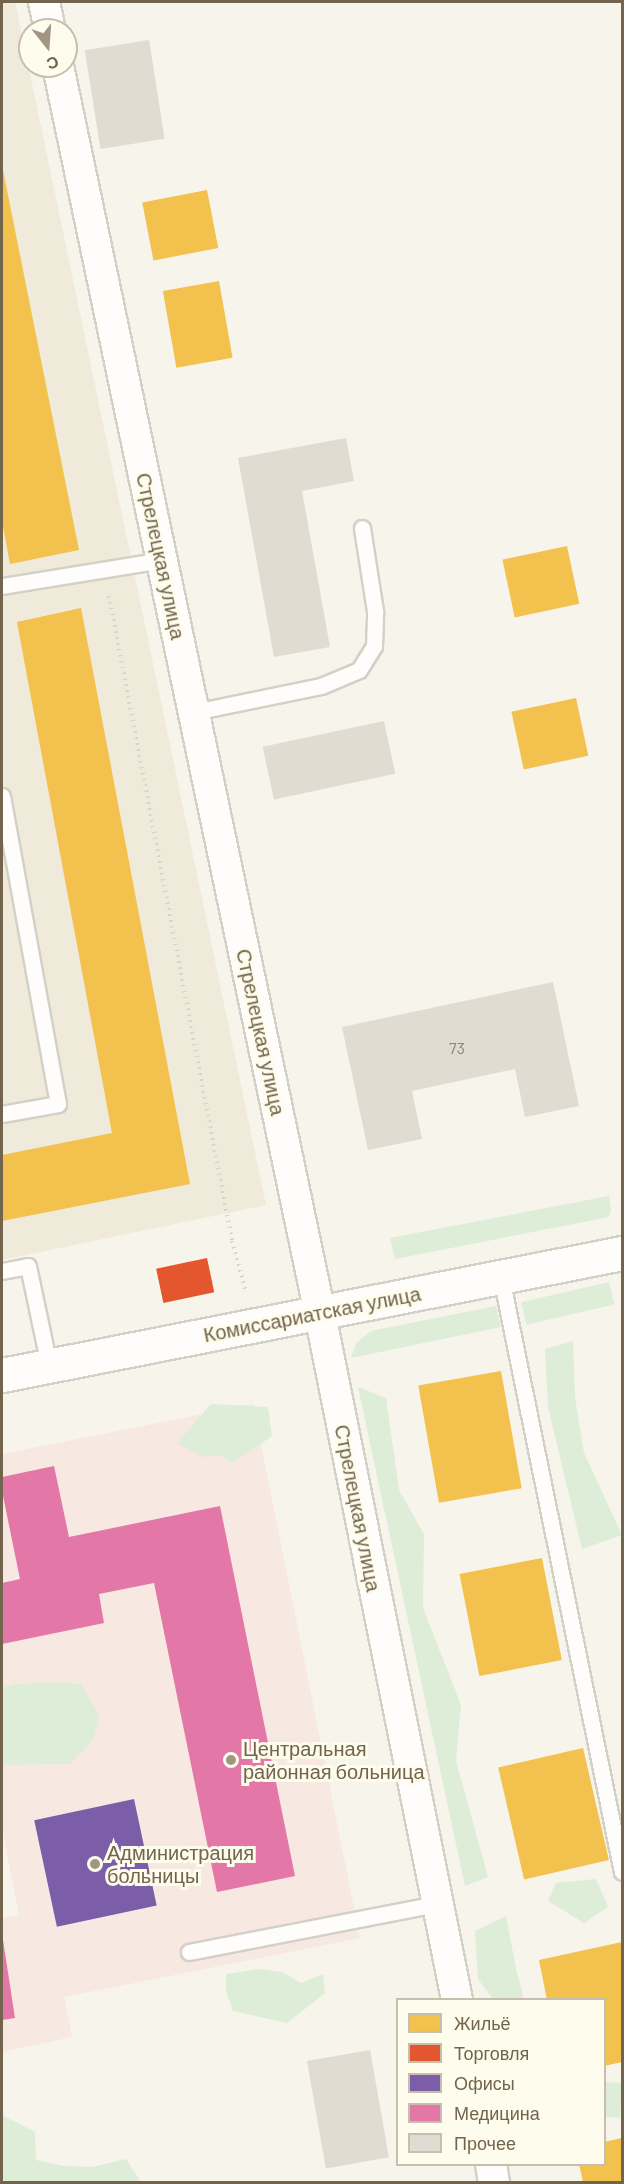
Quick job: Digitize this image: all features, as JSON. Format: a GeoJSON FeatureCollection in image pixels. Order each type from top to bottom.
{"type":"FeatureCollection","features":[{"type":"Feature","properties":{"kind":"street"},"geometry":{"type":"LineString","coordinates":[[44,2],[47,18]]}},
{"type":"Feature","properties":{"kind":"street","name":"Стрелецкая улица"},"geometry":{"type":"LineString","coordinates":[[61,78],[320,1314],[457,1998]]}},
{"type":"Feature","properties":{"kind":"street","name":"Комиссариатская улица"},"geometry":{"type":"LineString","coordinates":[[2,1375],[622,1253]]}},
{"type":"Feature","properties":{"kind":"street"},"geometry":{"type":"LineString","coordinates":[[491,2166],[494,2182]]}},
{"type":"Feature","properties":{"kind":"lane"},"geometry":{"type":"LineString","coordinates":[[194,712],[321,687],[359,670],[374,646],[375,611],[362,528]]}},
{"type":"Feature","properties":{"kind":"lane"},"geometry":{"type":"LineString","coordinates":[[2,586],[162,560]]}},
{"type":"Feature","properties":{"kind":"lane"},"geometry":{"type":"LineString","coordinates":[[2,796],[58,1104],[2,1114]]}},
{"type":"Feature","properties":{"kind":"lane"},"geometry":{"type":"LineString","coordinates":[[2,1272],[28,1266],[49,1366]]}},
{"type":"Feature","properties":{"kind":"lane"},"geometry":{"type":"LineString","coordinates":[[501,1277],[622,1872]]}},
{"type":"Feature","properties":{"kind":"lane"},"geometry":{"type":"LineString","coordinates":[[189,1952],[437,1904]]}},
{"type":"Feature","properties":{"kind":"path"},"geometry":{"type":"LineString","coordinates":[[104,569],[232,1241],[255,1324]]}},
{"type":"Feature","properties":{"kind":"shaded area"},"geometry":{"type":"Polygon","coordinates":[[[2,2],[15,2],[18,18],[18,78],[31,78],[266,1205],[2,1260],[2,2]]]}},
{"type":"Feature","properties":{"kind":"shaded area"},"geometry":{"type":"Polygon","coordinates":[[[253,1404],[360,1938],[64,1997],[72,2037],[2,2052],[2,1918],[19,1915],[2,1828],[2,1454],[253,1404]]]}},
{"type":"Feature","properties":{"kind":"green space"},"geometry":{"type":"Polygon","coordinates":[[[609,1196],[611,1210],[609,1217],[395,1259],[390,1238],[609,1196]]]}},
{"type":"Feature","properties":{"kind":"green space"},"geometry":{"type":"Polygon","coordinates":[[[609,1282],[614,1304],[526,1325],[521,1302],[609,1282]]]}},
{"type":"Feature","properties":{"kind":"green space"},"geometry":{"type":"Polygon","coordinates":[[[496,1306],[501,1327],[351,1358],[356,1343],[371,1331],[496,1306]]]}},
{"type":"Feature","properties":{"kind":"green space"},"geometry":{"type":"Polygon","coordinates":[[[573,1341],[575,1397],[584,1453],[622,1535],[582,1549],[548,1407],[545,1349],[573,1341]]]}},
{"type":"Feature","properties":{"kind":"green space"},"geometry":{"type":"Polygon","coordinates":[[[358,1387],[386,1398],[399,1490],[424,1534],[423,1608],[461,1705],[456,1761],[488,1877],[465,1886],[358,1387]]]}},
{"type":"Feature","properties":{"kind":"green space"},"geometry":{"type":"Polygon","coordinates":[[[211,1404],[268,1407],[272,1436],[233,1463],[221,1455],[203,1457],[177,1443],[211,1404]]]}},
{"type":"Feature","properties":{"kind":"green space"},"geometry":{"type":"Polygon","coordinates":[[[57,1682],[81,1684],[99,1714],[94,1739],[70,1764],[2,1765],[2,1688],[15,1684],[57,1682]]]}},
{"type":"Feature","properties":{"kind":"green space"},"geometry":{"type":"Polygon","coordinates":[[[596,1879],[608,1907],[584,1923],[548,1901],[556,1883],[596,1879]]]}},
{"type":"Feature","properties":{"kind":"green space"},"geometry":{"type":"Polygon","coordinates":[[[506,1916],[524,1998],[492,1998],[478,1979],[475,1931],[506,1916]]]}},
{"type":"Feature","properties":{"kind":"green space"},"geometry":{"type":"Polygon","coordinates":[[[259,1969],[282,1972],[301,1983],[323,1974],[325,1993],[287,2023],[233,2011],[226,1991],[226,1974],[259,1969]]]}},
{"type":"Feature","properties":{"kind":"green space"},"geometry":{"type":"Polygon","coordinates":[[[606,2082],[622,2083],[620,2118],[606,2117],[606,2082]]]}},
{"type":"Feature","properties":{"kind":"green space"},"geometry":{"type":"Polygon","coordinates":[[[2,2115],[35,2132],[36,2160],[64,2166],[92,2167],[126,2159],[141,2182],[5,2182],[2,2177],[2,2115]]]}},
{"type":"Feature","properties":{"kind":"building: Жильё"},"geometry":{"type":"Polygon","coordinates":[[[2,165],[79,550],[10,564],[2,521],[2,165]]]}},
{"type":"Feature","properties":{"kind":"building: Жильё"},"geometry":{"type":"Polygon","coordinates":[[[207,190],[218,248],[153,261],[142,203],[207,190]]]}},
{"type":"Feature","properties":{"kind":"building: Жильё"},"geometry":{"type":"Polygon","coordinates":[[[219,281],[233,358],[176,368],[163,291],[219,281]]]}},
{"type":"Feature","properties":{"kind":"building: Жильё"},"geometry":{"type":"Polygon","coordinates":[[[567,546],[579,604],[515,617],[502,560],[567,546]]]}},
{"type":"Feature","properties":{"kind":"building: Жильё"},"geometry":{"type":"Polygon","coordinates":[[[81,608],[190,1184],[2,1221],[2,1155],[112,1133],[17,622],[81,608]]]}},
{"type":"Feature","properties":{"kind":"building: Жильё"},"geometry":{"type":"Polygon","coordinates":[[[576,698],[588,756],[524,769],[511,712],[576,698]]]}},
{"type":"Feature","properties":{"kind":"building: Жильё"},"geometry":{"type":"Polygon","coordinates":[[[501,1371],[522,1488],[439,1503],[418,1386],[501,1371]]]}},
{"type":"Feature","properties":{"kind":"building: Жильё"},"geometry":{"type":"Polygon","coordinates":[[[542,1558],[562,1660],[479,1676],[460,1574],[542,1558]]]}},
{"type":"Feature","properties":{"kind":"building: Жильё"},"geometry":{"type":"Polygon","coordinates":[[[583,1748],[609,1860],[524,1880],[498,1768],[583,1748]]]}},
{"type":"Feature","properties":{"kind":"building: Жильё"},"geometry":{"type":"Polygon","coordinates":[[[622,1942],[622,2062],[606,2066],[606,1998],[547,1998],[539,1960],[622,1942]]]}},
{"type":"Feature","properties":{"kind":"building: Жильё"},"geometry":{"type":"Polygon","coordinates":[[[622,2138],[622,2182],[583,2182],[579,2166],[606,2166],[606,2142],[622,2138]]]}},
{"type":"Feature","properties":{"kind":"building: Торговля"},"geometry":{"type":"Polygon","coordinates":[[[207,1258],[214,1292],[163,1303],[156,1269],[207,1258]]]}},
{"type":"Feature","properties":{"kind":"building: Офисы","name":"Администрация больницы"},"geometry":{"type":"Polygon","coordinates":[[[134,1799],[157,1906],[57,1927],[34,1820],[134,1799]]]}},
{"type":"Feature","properties":{"kind":"building: Медицина","name":"Центральная районная больница"},"geometry":{"type":"Polygon","coordinates":[[[54,1466],[69,1537],[220,1506],[295,1876],[217,1892],[154,1583],[99,1594],[104,1623],[2,1644],[2,1583],[20,1579],[2,1491],[2,1477],[54,1466]]]}},
{"type":"Feature","properties":{"kind":"building: Медицина"},"geometry":{"type":"Polygon","coordinates":[[[2,1941],[15,2018],[2,2020],[2,1941]]]}},
{"type":"Feature","properties":{"kind":"building: Прочее"},"geometry":{"type":"Polygon","coordinates":[[[149,40],[165,139],[100,149],[85,50],[149,40]]]}},
{"type":"Feature","properties":{"kind":"building: Прочее"},"geometry":{"type":"Polygon","coordinates":[[[346,438],[354,481],[302,491],[330,647],[274,657],[238,458],[346,438]]]}},
{"type":"Feature","properties":{"kind":"building: Прочее"},"geometry":{"type":"Polygon","coordinates":[[[384,721],[395,774],[274,800],[263,747],[384,721]]]}},
{"type":"Feature","properties":{"kind":"building: Прочее"},"geometry":{"type":"Polygon","coordinates":[[[553,982],[579,1106],[525,1117],[515,1069],[412,1091],[422,1139],[368,1150],[342,1027],[553,982]]]}},
{"type":"Feature","properties":{"kind":"building: Прочее"},"geometry":{"type":"Polygon","coordinates":[[[370,2050],[389,2157],[326,2168],[307,2061],[370,2050]]]}},
{"type":"Feature","properties":{"kind":"place","name":"Центральная районная больница"},"geometry":{"type":"Point","coordinates":[231,1760]}},
{"type":"Feature","properties":{"kind":"place","name":"Администрация больницы"},"geometry":{"type":"Point","coordinates":[95,1864]}}]}
